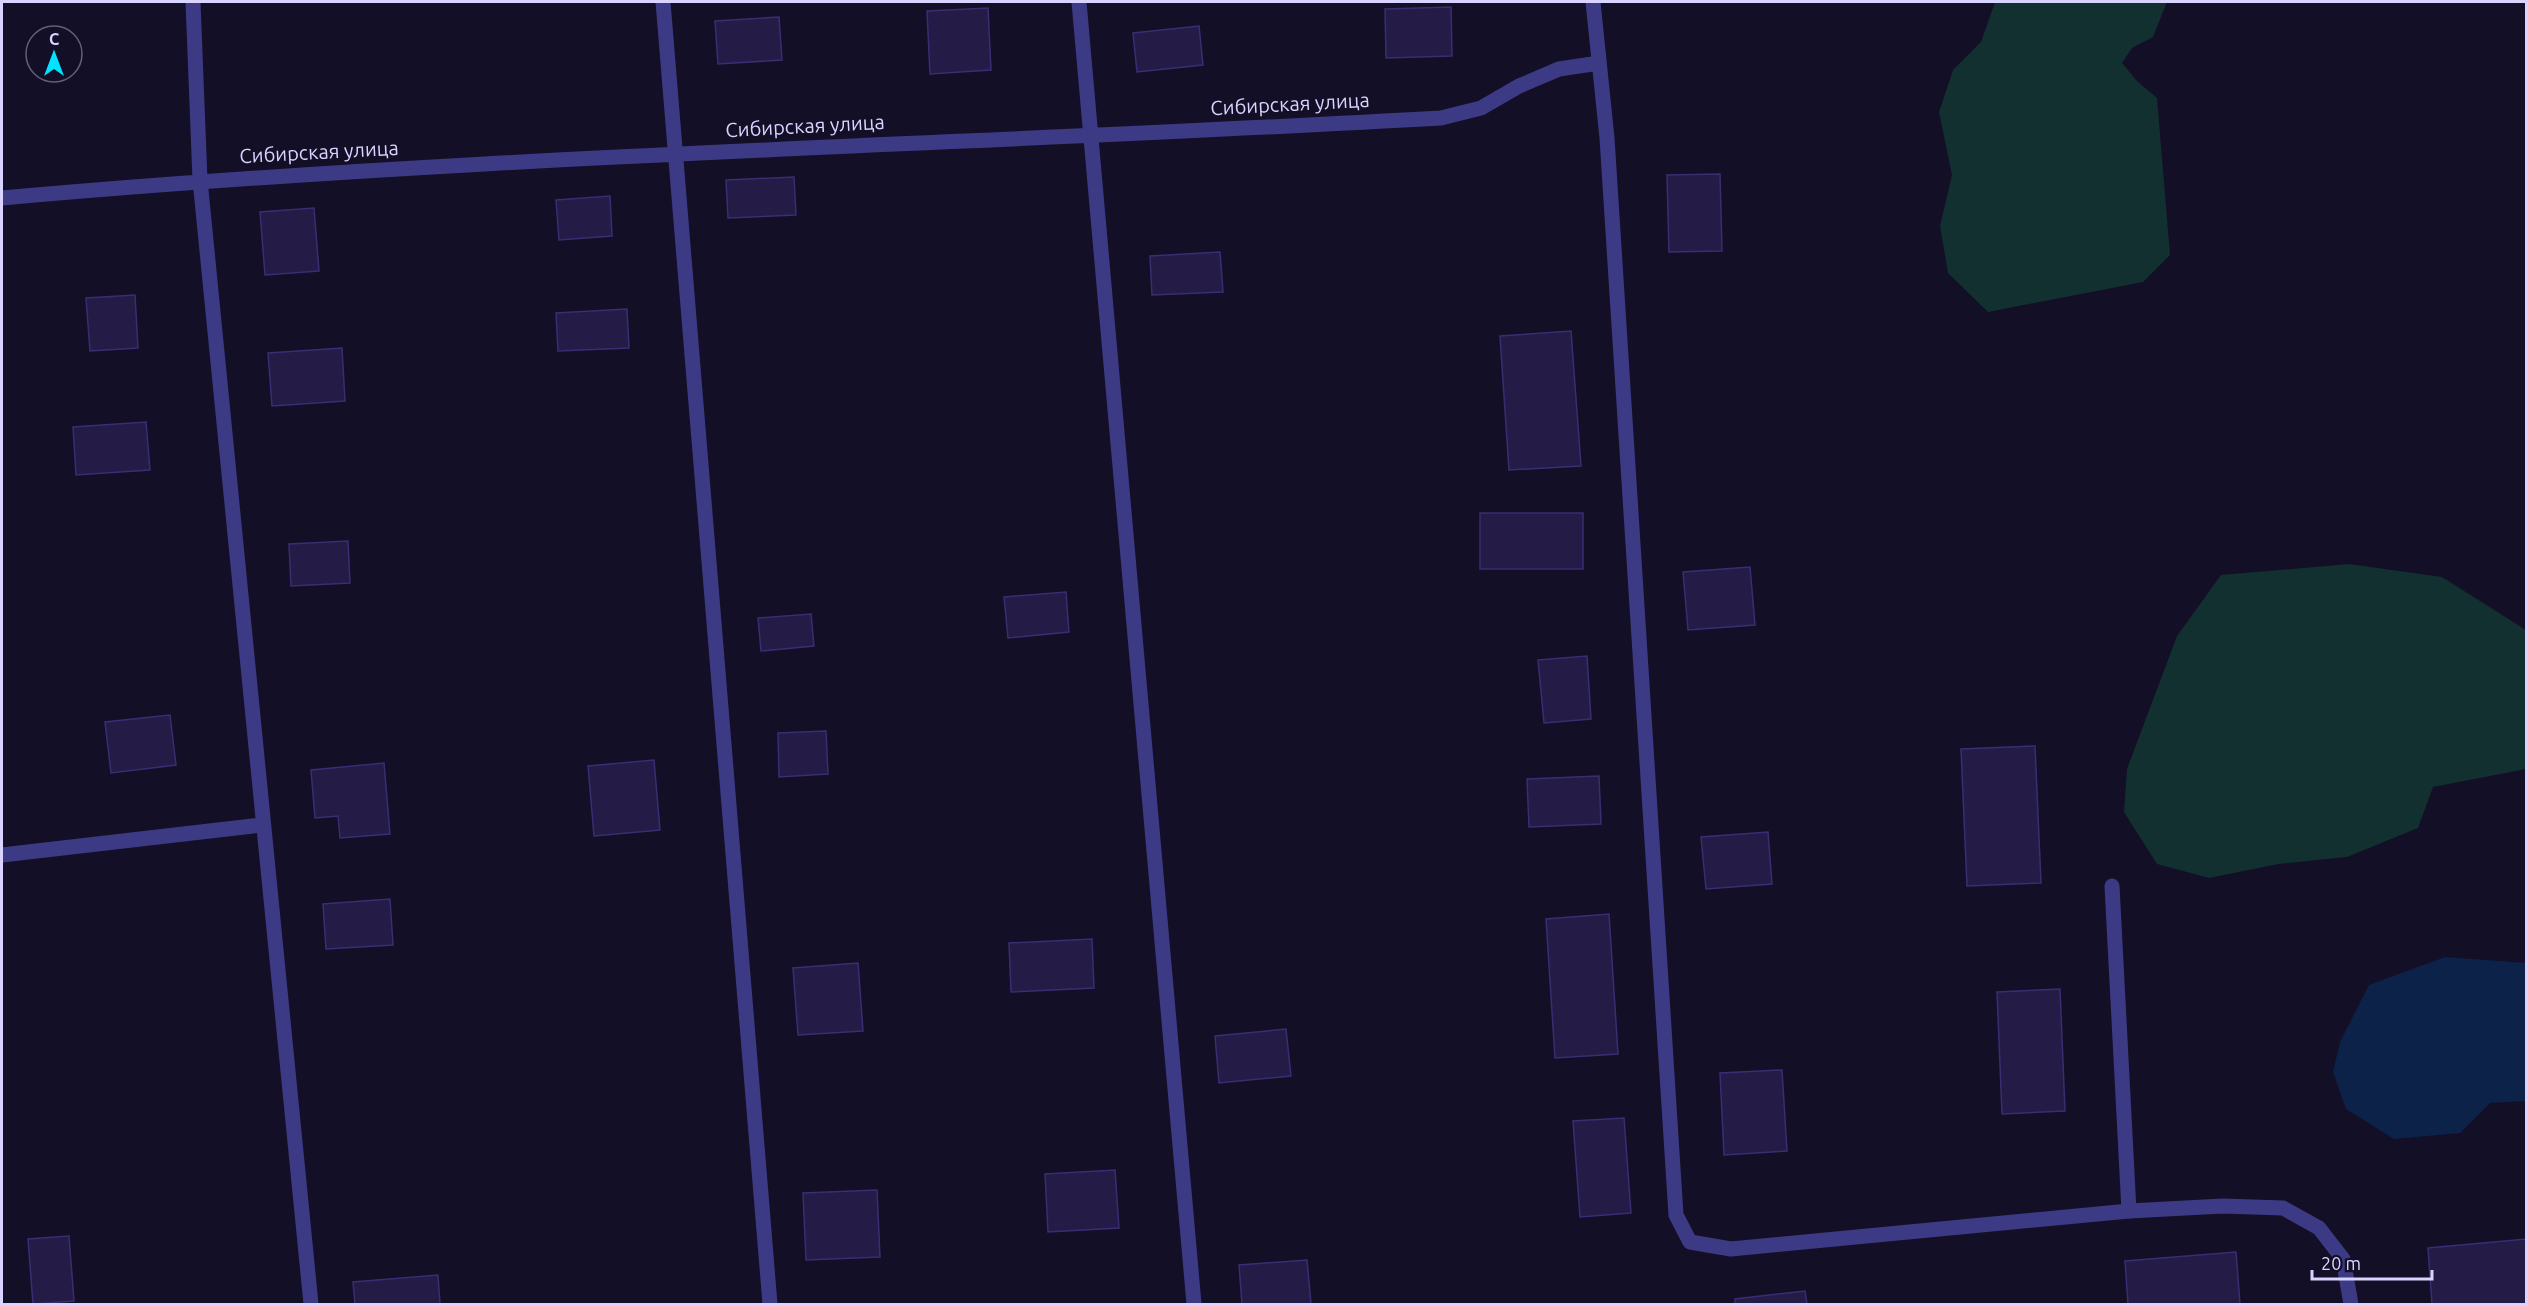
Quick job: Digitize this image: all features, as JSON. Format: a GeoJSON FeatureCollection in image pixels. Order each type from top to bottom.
{"type":"FeatureCollection","features":[{"type":"Feature","properties":{"kind":"street"},"geometry":{"type":"LineString","coordinates":[[193,2],[200,180],[261,825],[299,1170],[311,1305]]}},
{"type":"Feature","properties":{"kind":"street"},"geometry":{"type":"LineString","coordinates":[[663,2],[770,1305]]}},
{"type":"Feature","properties":{"kind":"street"},"geometry":{"type":"LineString","coordinates":[[1079,2],[1194,1305]]}},
{"type":"Feature","properties":{"kind":"street"},"geometry":{"type":"LineString","coordinates":[[1593,2],[1608,162],[1676,1215],[1690,1242],[1731,1249],[2129,1211],[2223,1206],[2283,1208],[2319,1228],[2343,1259],[2351,1305]]}},
{"type":"Feature","properties":{"kind":"street","name":"Сибирская улица"},"geometry":{"type":"LineString","coordinates":[[2,198],[200,180],[675,153],[1441,118],[1481,108],[1519,86],[1559,69],[1599,63]]}},
{"type":"Feature","properties":{"kind":"street"},"geometry":{"type":"LineString","coordinates":[[2,855],[261,825]]}},
{"type":"Feature","properties":{"kind":"street"},"geometry":{"type":"LineString","coordinates":[[2112,886],[2129,1211]]}},
{"type":"Feature","properties":{"kind":"green space"},"geometry":{"type":"Polygon","coordinates":[[[1995,2],[2167,2],[2153,37],[2132,48],[2122,63],[2137,81],[2157,98],[2170,255],[2143,282],[1988,312],[1948,273],[1940,226],[1952,175],[1939,112],[1953,70],[1981,42],[1995,2]]]}},
{"type":"Feature","properties":{"kind":"green space"},"geometry":{"type":"Polygon","coordinates":[[[2349,564],[2442,577],[2526,630],[2526,769],[2433,787],[2418,828],[2347,857],[2278,864],[2209,878],[2157,864],[2124,812],[2127,769],[2177,636],[2221,575],[2349,564]]]}},
{"type":"Feature","properties":{"kind":"water"},"geometry":{"type":"Polygon","coordinates":[[[2445,957],[2526,963],[2526,1101],[2490,1103],[2460,1133],[2394,1139],[2346,1109],[2333,1072],[2340,1042],[2369,985],[2445,957]]]}},
{"type":"Feature","properties":{"kind":"building"},"geometry":{"type":"Polygon","coordinates":[[[1451,7],[1452,56],[1386,58],[1385,9],[1451,7]]]}},
{"type":"Feature","properties":{"kind":"building"},"geometry":{"type":"Polygon","coordinates":[[[988,8],[991,70],[930,74],[927,11],[988,8]]]}},
{"type":"Feature","properties":{"kind":"building"},"geometry":{"type":"Polygon","coordinates":[[[779,17],[782,60],[718,64],[715,21],[779,17]]]}},
{"type":"Feature","properties":{"kind":"building"},"geometry":{"type":"Polygon","coordinates":[[[1199,26],[1203,65],[1137,72],[1133,33],[1199,26]]]}},
{"type":"Feature","properties":{"kind":"building"},"geometry":{"type":"Polygon","coordinates":[[[1720,174],[1722,251],[1669,252],[1667,175],[1720,174]]]}},
{"type":"Feature","properties":{"kind":"building"},"geometry":{"type":"Polygon","coordinates":[[[794,177],[796,215],[728,218],[726,180],[794,177]]]}},
{"type":"Feature","properties":{"kind":"building"},"geometry":{"type":"Polygon","coordinates":[[[610,196],[612,236],[559,240],[556,200],[610,196]]]}},
{"type":"Feature","properties":{"kind":"building"},"geometry":{"type":"Polygon","coordinates":[[[314,208],[319,271],[265,275],[260,212],[314,208]]]}},
{"type":"Feature","properties":{"kind":"building"},"geometry":{"type":"Polygon","coordinates":[[[1220,252],[1223,292],[1152,295],[1150,256],[1220,252]]]}},
{"type":"Feature","properties":{"kind":"building"},"geometry":{"type":"Polygon","coordinates":[[[135,295],[138,348],[90,351],[86,298],[135,295]]]}},
{"type":"Feature","properties":{"kind":"building"},"geometry":{"type":"Polygon","coordinates":[[[627,309],[629,348],[558,351],[556,313],[627,309]]]}},
{"type":"Feature","properties":{"kind":"building"},"geometry":{"type":"Polygon","coordinates":[[[1571,331],[1581,466],[1509,470],[1500,336],[1571,331]]]}},
{"type":"Feature","properties":{"kind":"building"},"geometry":{"type":"Polygon","coordinates":[[[342,348],[345,401],[272,406],[268,353],[342,348]]]}},
{"type":"Feature","properties":{"kind":"building"},"geometry":{"type":"Polygon","coordinates":[[[146,422],[150,470],[76,475],[73,427],[146,422]]]}},
{"type":"Feature","properties":{"kind":"building"},"geometry":{"type":"Polygon","coordinates":[[[1480,513],[1583,513],[1583,569],[1480,569],[1480,513]]]}},
{"type":"Feature","properties":{"kind":"building"},"geometry":{"type":"Polygon","coordinates":[[[348,541],[350,583],[291,586],[289,544],[348,541]]]}},
{"type":"Feature","properties":{"kind":"building"},"geometry":{"type":"Polygon","coordinates":[[[1750,567],[1755,625],[1688,630],[1683,572],[1750,567]]]}},
{"type":"Feature","properties":{"kind":"building"},"geometry":{"type":"Polygon","coordinates":[[[1066,592],[1069,632],[1008,638],[1004,597],[1066,592]]]}},
{"type":"Feature","properties":{"kind":"building"},"geometry":{"type":"Polygon","coordinates":[[[811,614],[814,646],[761,651],[758,618],[811,614]]]}},
{"type":"Feature","properties":{"kind":"building"},"geometry":{"type":"Polygon","coordinates":[[[1587,656],[1591,719],[1544,723],[1538,660],[1587,656]]]}},
{"type":"Feature","properties":{"kind":"building"},"geometry":{"type":"Polygon","coordinates":[[[170,715],[176,765],[111,773],[105,722],[170,715]]]}},
{"type":"Feature","properties":{"kind":"building"},"geometry":{"type":"Polygon","coordinates":[[[826,731],[828,774],[779,777],[778,733],[826,731]]]}},
{"type":"Feature","properties":{"kind":"building"},"geometry":{"type":"Polygon","coordinates":[[[2035,746],[2041,883],[1967,886],[1961,749],[2035,746]]]}},
{"type":"Feature","properties":{"kind":"building"},"geometry":{"type":"Polygon","coordinates":[[[654,760],[660,830],[594,836],[588,766],[654,760]]]}},
{"type":"Feature","properties":{"kind":"building"},"geometry":{"type":"Polygon","coordinates":[[[384,763],[390,834],[340,838],[338,816],[315,818],[311,770],[384,763]]]}},
{"type":"Feature","properties":{"kind":"building"},"geometry":{"type":"Polygon","coordinates":[[[1599,776],[1601,824],[1529,827],[1527,779],[1599,776]]]}},
{"type":"Feature","properties":{"kind":"building"},"geometry":{"type":"Polygon","coordinates":[[[1768,832],[1772,884],[1706,889],[1701,837],[1768,832]]]}},
{"type":"Feature","properties":{"kind":"building"},"geometry":{"type":"Polygon","coordinates":[[[390,899],[393,945],[326,949],[323,904],[390,899]]]}},
{"type":"Feature","properties":{"kind":"building"},"geometry":{"type":"Polygon","coordinates":[[[1609,914],[1618,1054],[1555,1058],[1546,919],[1609,914]]]}},
{"type":"Feature","properties":{"kind":"building"},"geometry":{"type":"Polygon","coordinates":[[[1092,939],[1094,988],[1011,992],[1009,943],[1092,939]]]}},
{"type":"Feature","properties":{"kind":"building"},"geometry":{"type":"Polygon","coordinates":[[[858,963],[863,1031],[798,1035],[793,968],[858,963]]]}},
{"type":"Feature","properties":{"kind":"building"},"geometry":{"type":"Polygon","coordinates":[[[2060,989],[2065,1111],[2002,1114],[1997,992],[2060,989]]]}},
{"type":"Feature","properties":{"kind":"building"},"geometry":{"type":"Polygon","coordinates":[[[1286,1029],[1291,1076],[1219,1083],[1215,1036],[1286,1029]]]}},
{"type":"Feature","properties":{"kind":"building"},"geometry":{"type":"Polygon","coordinates":[[[1782,1070],[1787,1151],[1724,1155],[1720,1073],[1782,1070]]]}},
{"type":"Feature","properties":{"kind":"building"},"geometry":{"type":"Polygon","coordinates":[[[1624,1118],[1631,1213],[1580,1217],[1573,1121],[1624,1118]]]}},
{"type":"Feature","properties":{"kind":"building"},"geometry":{"type":"Polygon","coordinates":[[[1115,1170],[1119,1228],[1048,1232],[1045,1174],[1115,1170]]]}},
{"type":"Feature","properties":{"kind":"building"},"geometry":{"type":"Polygon","coordinates":[[[877,1190],[880,1257],[806,1260],[803,1193],[877,1190]]]}},
{"type":"Feature","properties":{"kind":"building"},"geometry":{"type":"Polygon","coordinates":[[[69,1236],[74,1301],[33,1304],[28,1239],[69,1236]]]}},
{"type":"Feature","properties":{"kind":"building"},"geometry":{"type":"Polygon","coordinates":[[[2526,1239],[2526,1304],[2432,1304],[2428,1248],[2526,1239]]]}},
{"type":"Feature","properties":{"kind":"building"},"geometry":{"type":"Polygon","coordinates":[[[2236,1252],[2240,1304],[2128,1304],[2125,1261],[2236,1252]]]}},
{"type":"Feature","properties":{"kind":"building"},"geometry":{"type":"Polygon","coordinates":[[[1307,1260],[1311,1304],[1242,1304],[1239,1265],[1307,1260]]]}},
{"type":"Feature","properties":{"kind":"building"},"geometry":{"type":"Polygon","coordinates":[[[438,1275],[440,1304],[355,1304],[353,1282],[438,1275]]]}},
{"type":"Feature","properties":{"kind":"building"},"geometry":{"type":"Polygon","coordinates":[[[1805,1291],[1807,1304],[1735,1304],[1735,1299],[1805,1291]]]}}]}
